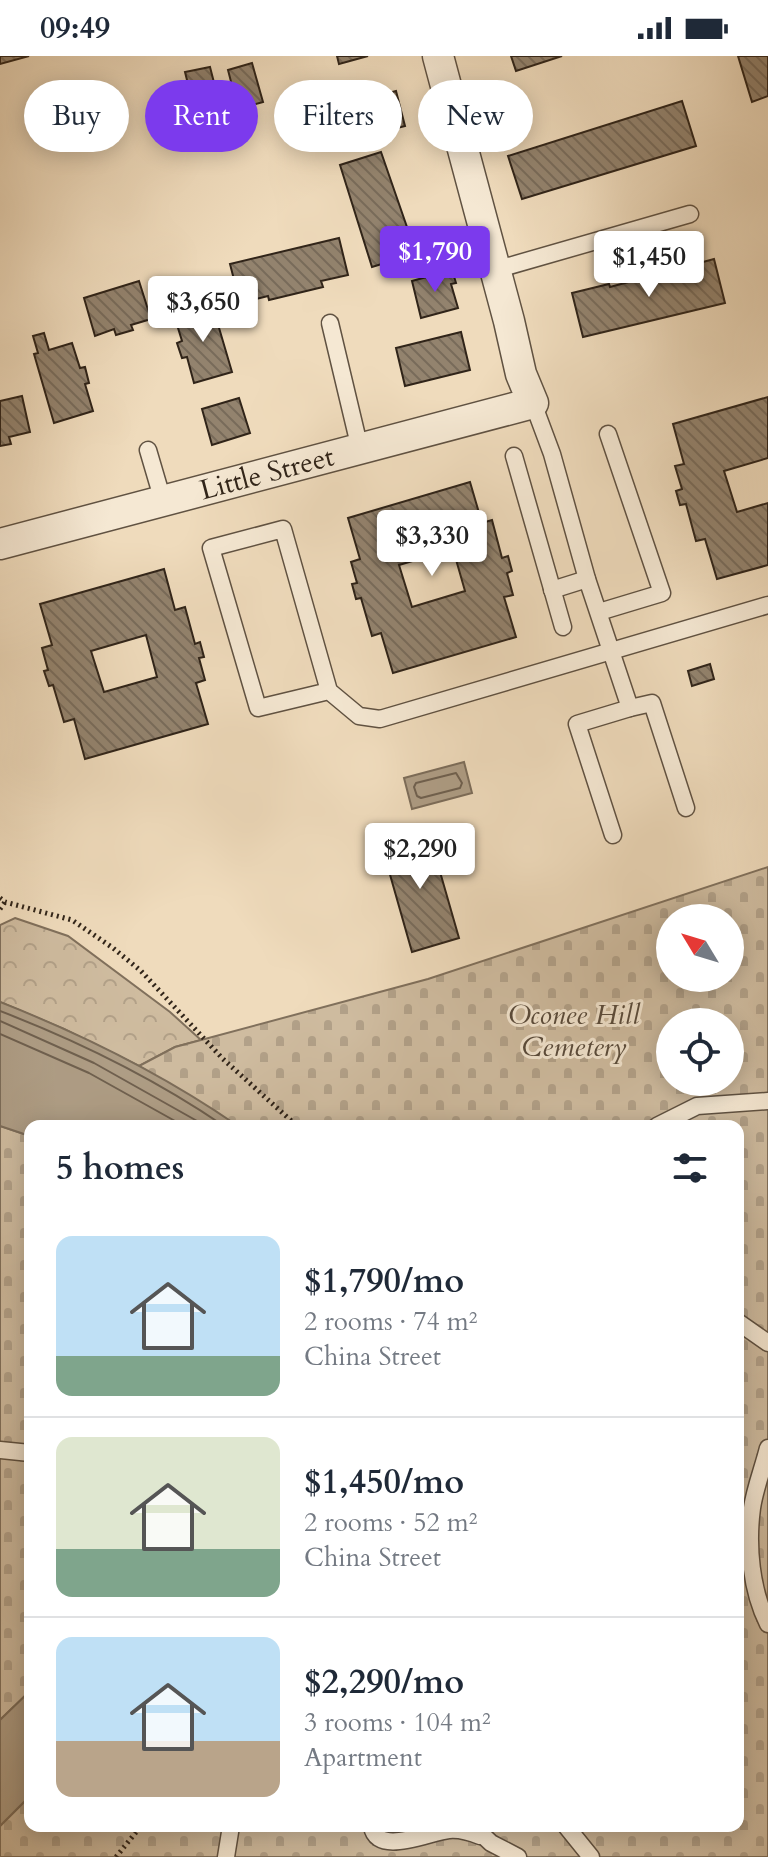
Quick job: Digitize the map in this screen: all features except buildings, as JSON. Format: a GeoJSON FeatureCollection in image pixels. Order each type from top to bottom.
{"type":"FeatureCollection","features":[{"type":"Feature","properties":{"kind":"street"},"geometry":{"type":"LineString","coordinates":[[438,56],[521,374],[533,403]]}},
{"type":"Feature","properties":{"kind":"street","name":"Little Street"},"geometry":{"type":"LineString","coordinates":[[0,544],[533,403]]}},
{"type":"Feature","properties":{"kind":"lane"},"geometry":{"type":"LineString","coordinates":[[495,270],[690,214]]}},
{"type":"Feature","properties":{"kind":"lane"},"geometry":{"type":"LineString","coordinates":[[330,323],[360,449]]}},
{"type":"Feature","properties":{"kind":"lane"},"geometry":{"type":"LineString","coordinates":[[533,403],[552,454],[587,579],[630,708]]}},
{"type":"Feature","properties":{"kind":"lane"},"geometry":{"type":"LineString","coordinates":[[599,612],[662,593],[608,434]]}},
{"type":"Feature","properties":{"kind":"lane"},"geometry":{"type":"LineString","coordinates":[[148,450],[163,501]]}},
{"type":"Feature","properties":{"kind":"lane"},"geometry":{"type":"LineString","coordinates":[[514,456],[563,627]]}},
{"type":"Feature","properties":{"kind":"lane"},"geometry":{"type":"LineString","coordinates":[[329,691],[258,708],[211,548],[283,529],[329,691],[359,716],[380,719],[768,605]]}},
{"type":"Feature","properties":{"kind":"lane"},"geometry":{"type":"LineString","coordinates":[[552,590],[587,579]]}},
{"type":"Feature","properties":{"kind":"lane"},"geometry":{"type":"LineString","coordinates":[[613,835],[577,724],[652,703],[686,808]]}},
{"type":"Feature","properties":{"kind":"lane"},"geometry":{"type":"LineString","coordinates":[[669,1120],[697,1106],[768,1101]]}},
{"type":"Feature","properties":{"kind":"lane"},"geometry":{"type":"LineString","coordinates":[[744,1326],[768,1343]]}},
{"type":"Feature","properties":{"kind":"lane"},"geometry":{"type":"LineString","coordinates":[[768,1448],[752,1508],[751,1557],[758,1605],[768,1624]]}},
{"type":"Feature","properties":{"kind":"lane"},"geometry":{"type":"LineString","coordinates":[[0,1450],[24,1452]]}},
{"type":"Feature","properties":{"kind":"lane"},"geometry":{"type":"LineString","coordinates":[[226,1857],[230,1832]]}},
{"type":"Feature","properties":{"kind":"lane"},"geometry":{"type":"LineString","coordinates":[[373,1832],[381,1841],[393,1844],[442,1832]]}},
{"type":"Feature","properties":{"kind":"lane"},"geometry":{"type":"LineString","coordinates":[[478,1832],[518,1857]]}},
{"type":"Feature","properties":{"kind":"lane"},"geometry":{"type":"LineString","coordinates":[[570,1832],[576,1857]]}},
{"type":"Feature","properties":{"kind":"lane"},"geometry":{"type":"LineString","coordinates":[[571,1832],[591,1857]]}},
{"type":"Feature","properties":{"kind":"path"},"geometry":{"type":"LineString","coordinates":[[0,909],[3,900],[72,920],[113,948],[167,997],[223,1059],[290,1120]]}},
{"type":"Feature","properties":{"kind":"path"},"geometry":{"type":"LineString","coordinates":[[116,1857],[136,1832]]}},
{"type":"Feature","properties":{"kind":"green space","name":"Oconee Hill Cemetery"},"geometry":{"type":"Polygon","coordinates":[[[768,867],[768,1857],[0,1857],[0,1826],[24,1802],[24,1832],[744,1832],[744,1120],[228,1120],[139,1066],[175,1047],[428,979],[768,867]]]}},
{"type":"Feature","properties":{"kind":"green space"},"geometry":{"type":"Polygon","coordinates":[[[15,918],[68,936],[170,1012],[201,1040],[175,1047],[139,1066],[0,1002],[0,925],[15,918]]]}},
{"type":"Feature","properties":{"kind":"green space"},"geometry":{"type":"Polygon","coordinates":[[[0,1126],[24,1134],[24,1697],[0,1720],[0,1126]]]}},
{"type":"Feature","properties":{"kind":"water"},"geometry":{"type":"Polygon","coordinates":[[[464,762],[472,793],[412,809],[404,778],[464,762]]]}},
{"type":"Feature","properties":{"kind":"water"},"geometry":{"type":"Polygon","coordinates":[[[0,1002],[123,1057],[228,1120],[24,1120],[24,1134],[0,1126],[0,1002]]]}},
{"type":"Feature","properties":{"kind":"water"},"geometry":{"type":"Polygon","coordinates":[[[24,1697],[24,1802],[0,1826],[0,1720],[24,1697]]]}}]}
